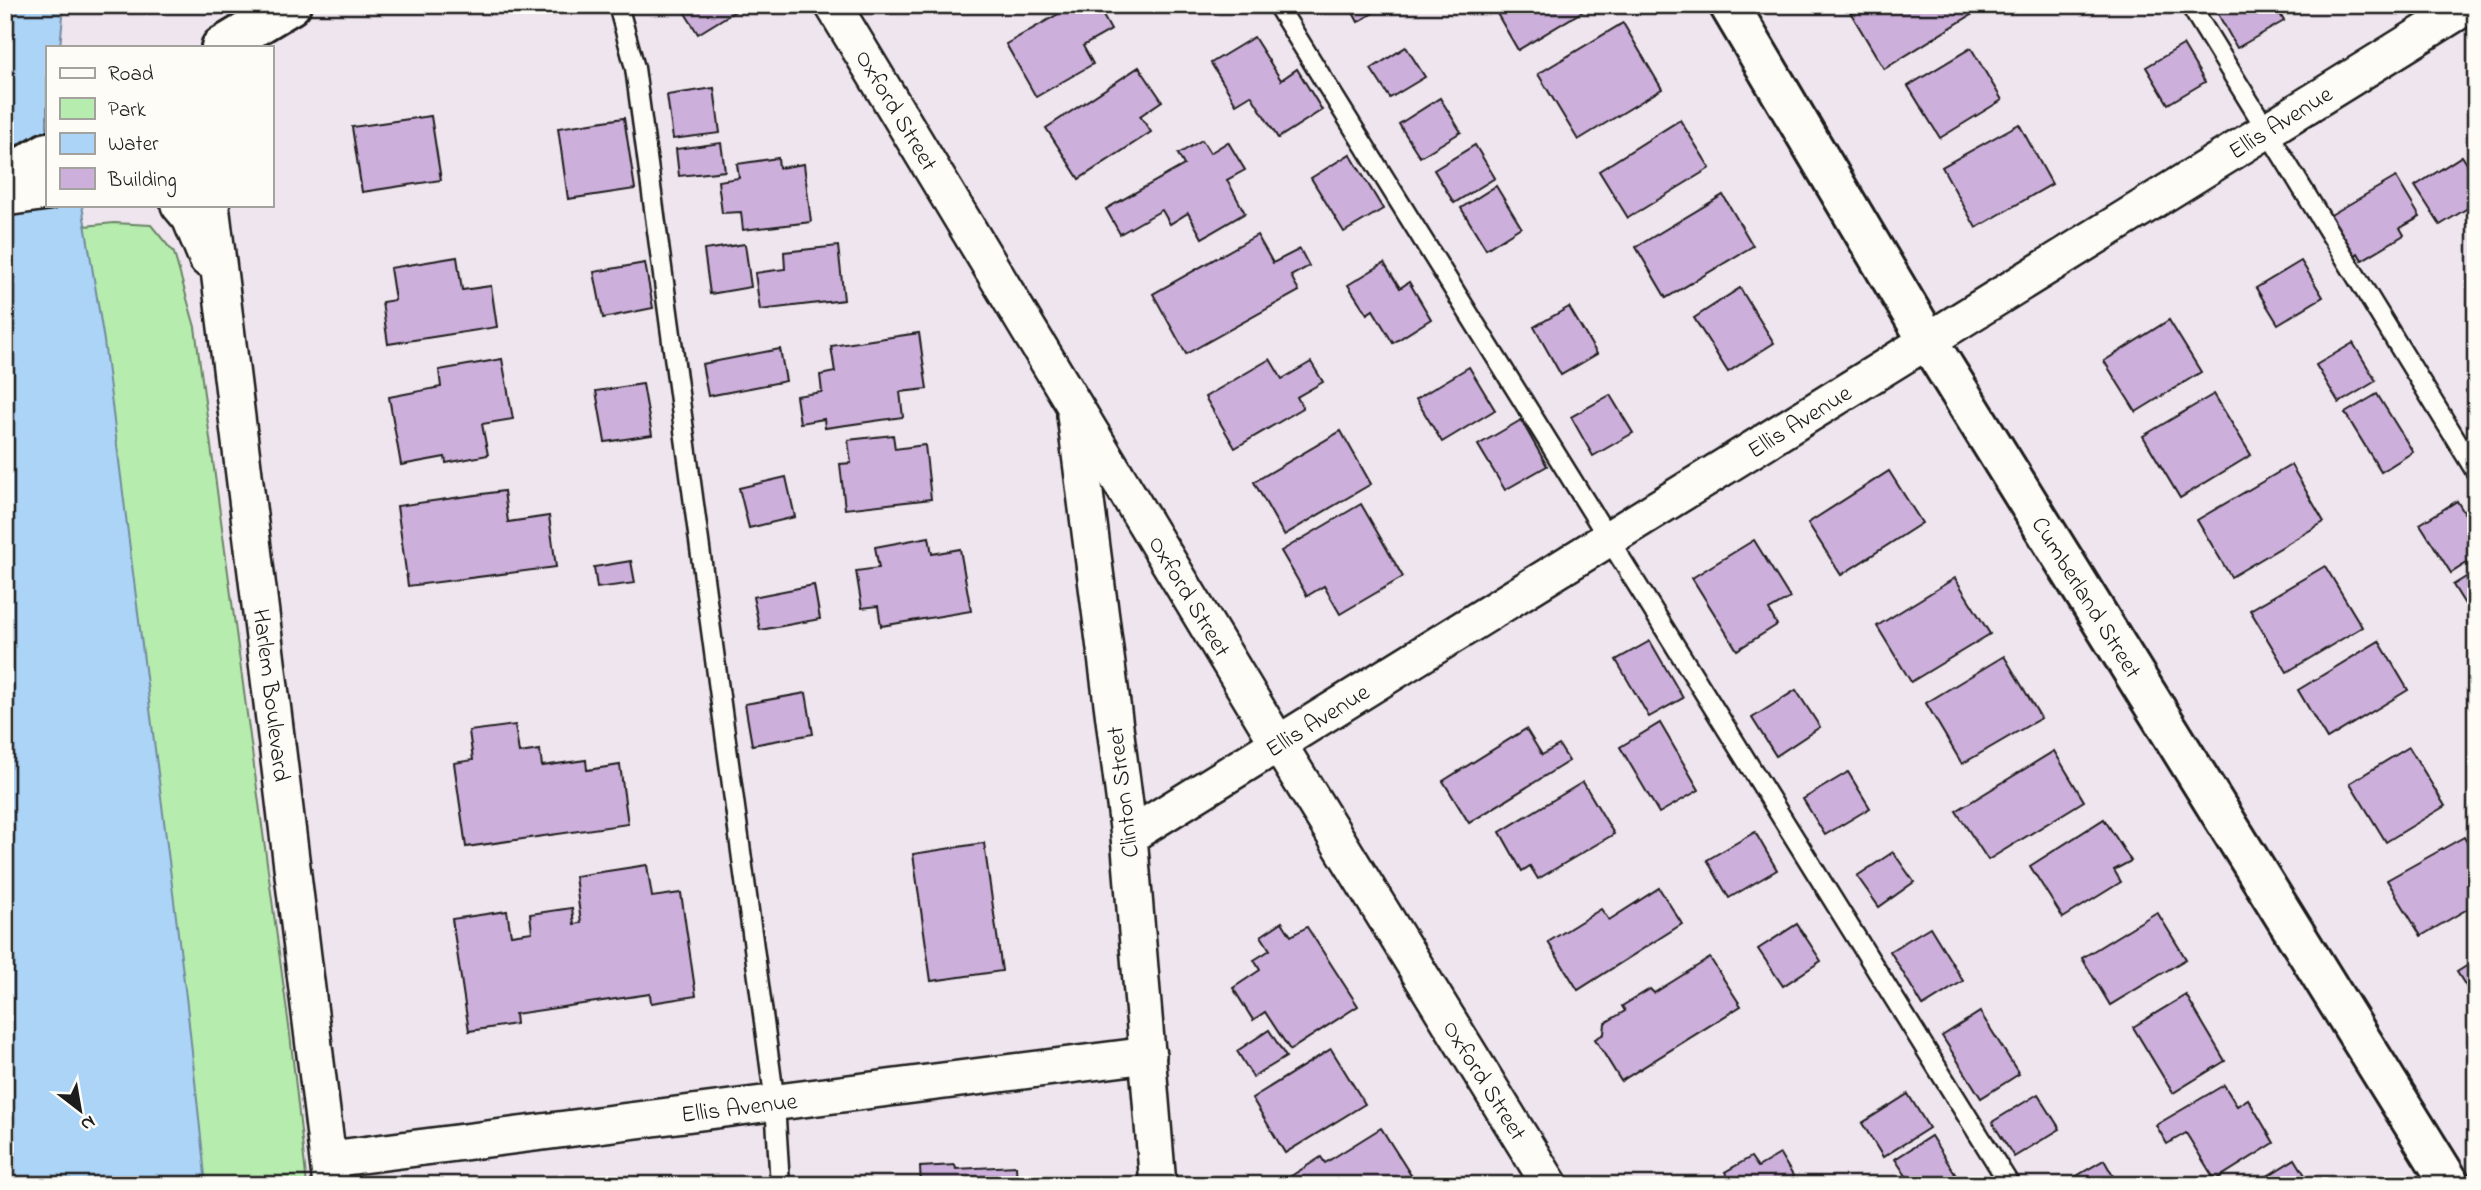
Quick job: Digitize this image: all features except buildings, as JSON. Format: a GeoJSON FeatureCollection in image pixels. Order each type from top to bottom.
{"type":"FeatureCollection","features":[{"type":"Feature","properties":{"kind":"street"},"geometry":{"type":"LineString","coordinates":[[222,46],[291,5]]}},
{"type":"Feature","properties":{"kind":"street","name":"Oxford Street"},"geometry":{"type":"LineString","coordinates":[[833,5],[1279,745],[1550,1185]]}},
{"type":"Feature","properties":{"kind":"street","name":"Cumberland Street"},"geometry":{"type":"LineString","coordinates":[[1729,5],[1928,341],[2451,1185]]}},
{"type":"Feature","properties":{"kind":"street","name":"Ellis Avenue"},"geometry":{"type":"LineString","coordinates":[[1129,836],[2469,5]]}},
{"type":"Feature","properties":{"kind":"street"},"geometry":{"type":"LineString","coordinates":[[5,177],[46,153]]}},
{"type":"Feature","properties":{"kind":"street"},"geometry":{"type":"LineString","coordinates":[[5,198],[46,191]]}},
{"type":"Feature","properties":{"kind":"street"},"geometry":{"type":"LineString","coordinates":[[180,206],[190,218],[221,295]]}},
{"type":"Feature","properties":{"kind":"street","name":"Harlem Boulevard"},"geometry":{"type":"LineString","coordinates":[[212,206],[330,1172]]}},
{"type":"Feature","properties":{"kind":"street","name":"Clinton Street"},"geometry":{"type":"LineString","coordinates":[[1073,401],[1129,836],[1158,1185]]}},
{"type":"Feature","properties":{"kind":"street","name":"Ellis Avenue"},"geometry":{"type":"LineString","coordinates":[[330,1172],[775,1102],[1147,1055]]}},
{"type":"Feature","properties":{"kind":"lane"},"geometry":{"type":"LineString","coordinates":[[618,5],[635,68],[775,1102],[780,1185]]}},
{"type":"Feature","properties":{"kind":"lane"},"geometry":{"type":"LineString","coordinates":[[1277,5],[2010,1185]]}},
{"type":"Feature","properties":{"kind":"lane"},"geometry":{"type":"LineString","coordinates":[[2190,5],[2476,472]]}},
{"type":"Feature","properties":{"kind":"green space"},"geometry":{"type":"Polygon","coordinates":[[[114,223],[151,225],[174,253],[195,327],[290,1034],[307,1185],[205,1185],[85,226],[114,223]]]}},
{"type":"Feature","properties":{"kind":"water"},"geometry":{"type":"Polygon","coordinates":[[[5,5],[64,5],[60,46],[46,46],[46,206],[82,206],[104,341],[187,1005],[206,1185],[5,1185],[5,5]]]}}]}
